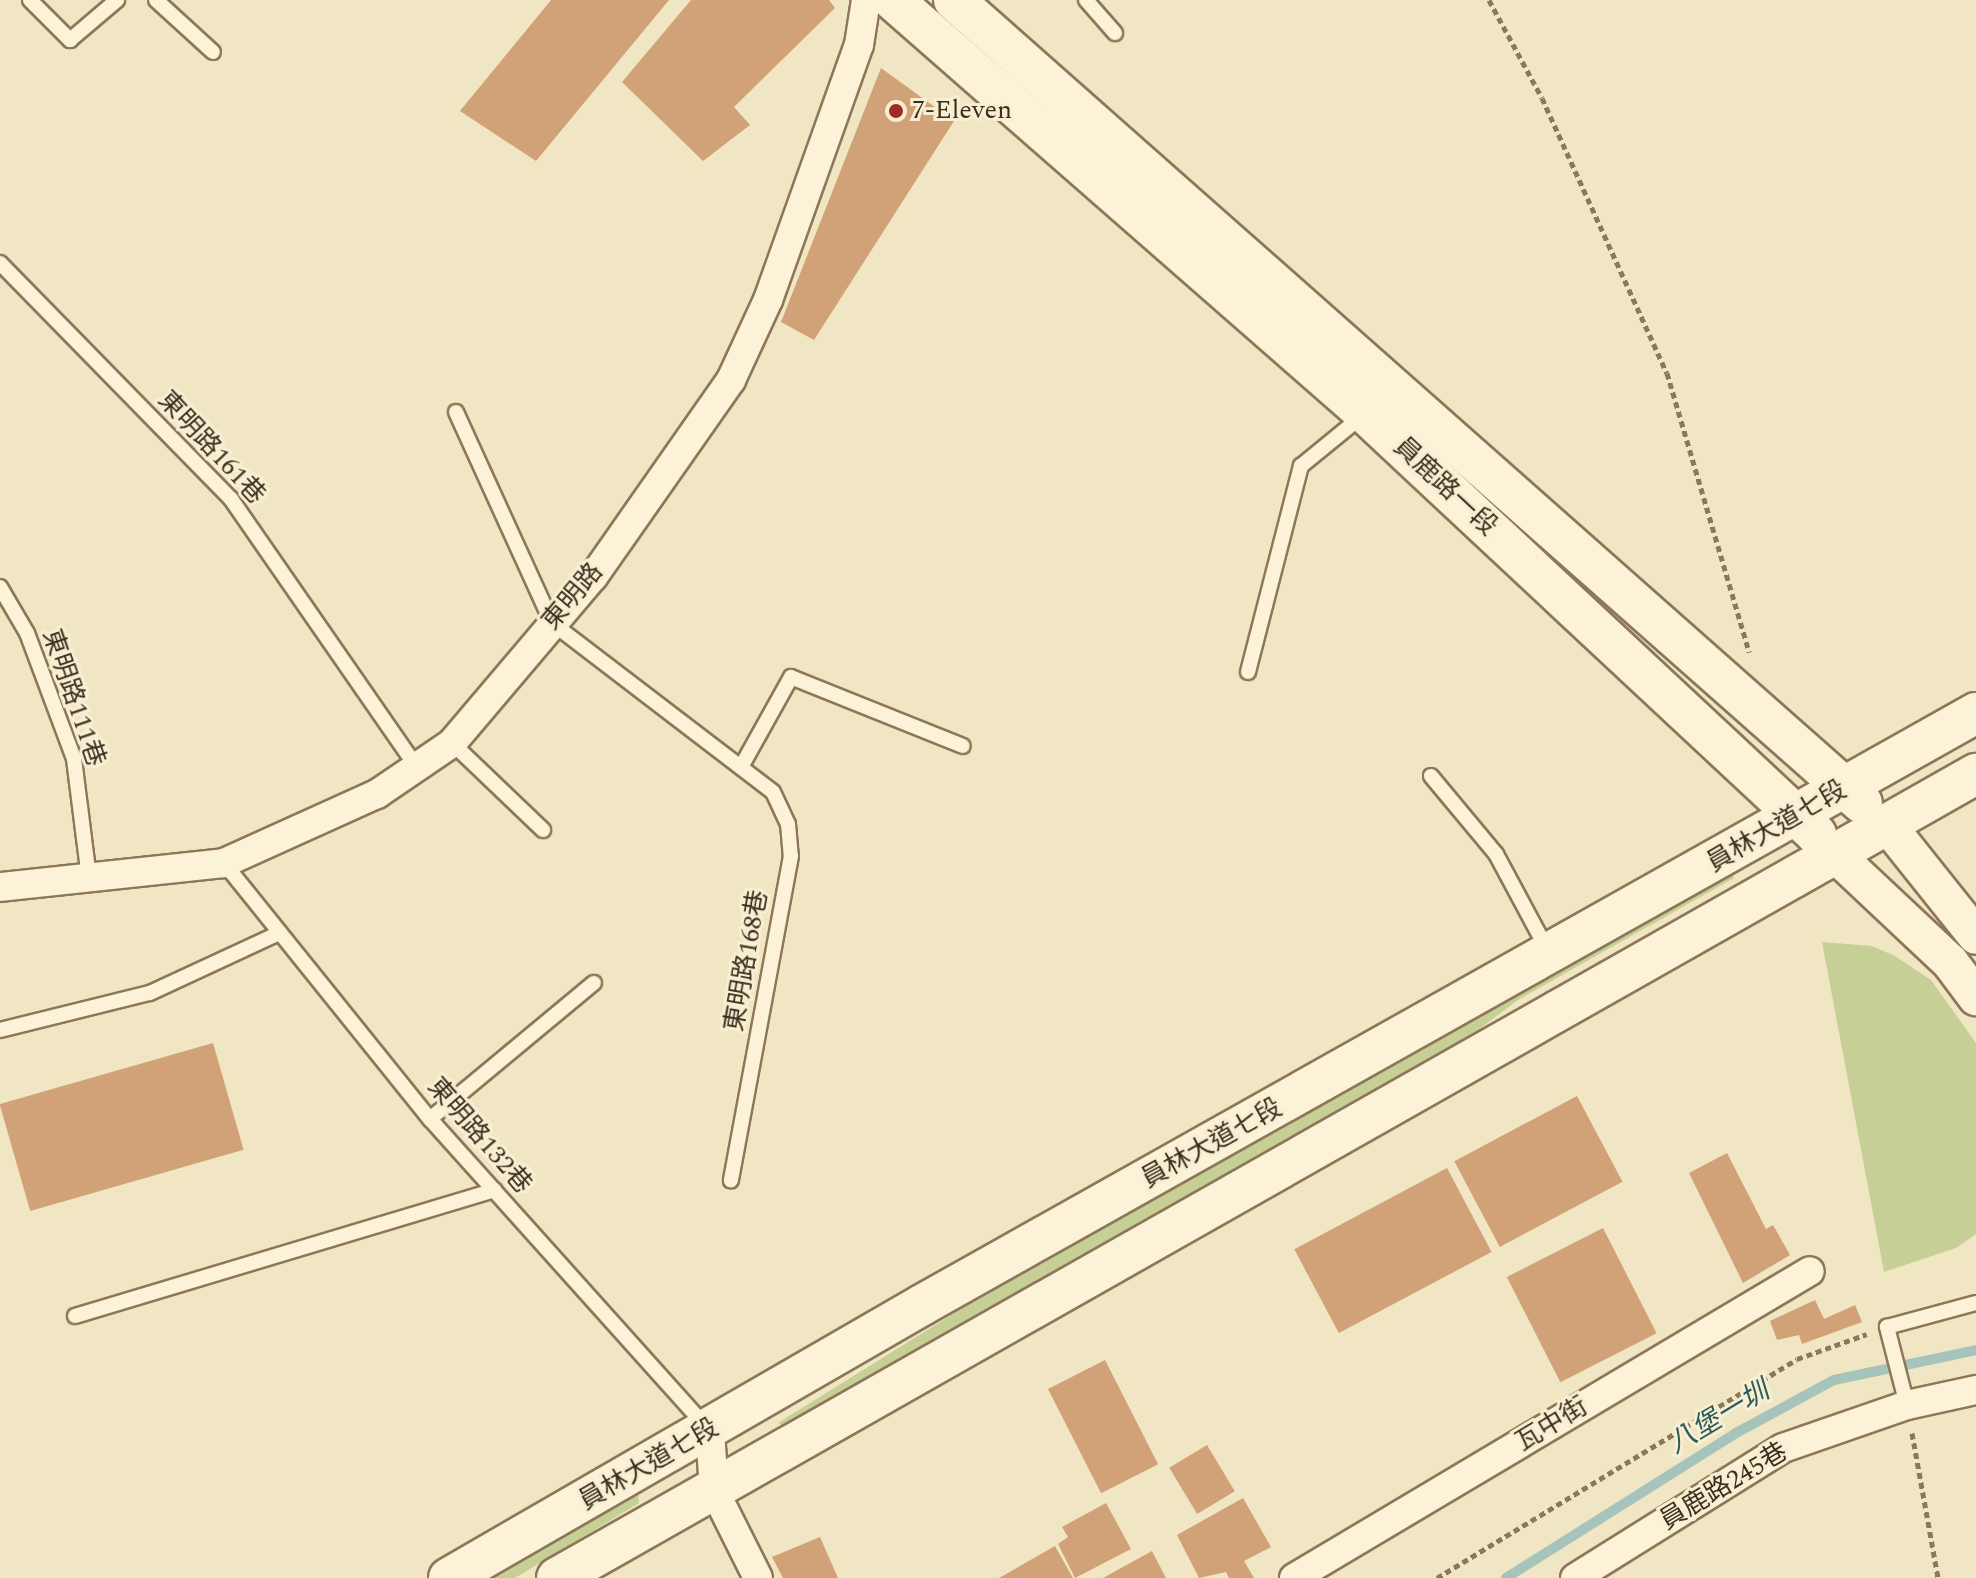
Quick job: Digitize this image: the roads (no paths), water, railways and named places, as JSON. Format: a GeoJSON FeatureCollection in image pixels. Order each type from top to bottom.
{"type":"FeatureCollection","features":[{"type":"Feature","properties":{"kind":"main road","name":"員鹿路一段"},"geometry":{"type":"LineString","coordinates":[[893,0],[1365,413],[1799,816],[1837,856]]}},
{"type":"Feature","properties":{"kind":"main road","name":"員鹿路一段"},"geometry":{"type":"LineString","coordinates":[[954,0],[1889,827]]}},
{"type":"Feature","properties":{"kind":"main road","name":"員林大道七段"},"geometry":{"type":"LineString","coordinates":[[449,1578],[710,1431],[922,1305],[1799,816],[1976,713]]}},
{"type":"Feature","properties":{"kind":"main road","name":"員林大道七段"},"geometry":{"type":"LineString","coordinates":[[557,1578],[1889,827],[1976,774]]}},
{"type":"Feature","properties":{"kind":"street","name":"東明路"},"geometry":{"type":"LineString","coordinates":[[0,887],[224,863],[377,794],[415,765],[452,743],[593,577],[731,380],[768,300],[859,45],[866,0]]}},
{"type":"Feature","properties":{"kind":"street","name":"員鹿路一段"},"geometry":{"type":"LineString","coordinates":[[1889,827],[1976,936]]}},
{"type":"Feature","properties":{"kind":"street","name":"員鹿路一段"},"geometry":{"type":"LineString","coordinates":[[1837,856],[1950,962],[1976,997]]}},
{"type":"Feature","properties":{"kind":"street","name":"瓦中街"},"geometry":{"type":"LineString","coordinates":[[1294,1578],[1810,1271]]}},
{"type":"Feature","properties":{"kind":"street","name":"員鹿路245巷"},"geometry":{"type":"LineString","coordinates":[[1575,1578],[1783,1448],[1904,1394],[1976,1390]]}},
{"type":"Feature","properties":{"kind":"street"},"geometry":{"type":"LineString","coordinates":[[710,1431],[714,1490],[758,1578]]}},
{"type":"Feature","properties":{"kind":"lane"},"geometry":{"type":"LineString","coordinates":[[30,0],[70,40],[117,0]]}},
{"type":"Feature","properties":{"kind":"lane"},"geometry":{"type":"LineString","coordinates":[[156,0],[213,52]]}},
{"type":"Feature","properties":{"kind":"lane"},"geometry":{"type":"LineString","coordinates":[[1086,0],[1115,33]]}},
{"type":"Feature","properties":{"kind":"lane","name":"東明路161巷"},"geometry":{"type":"LineString","coordinates":[[0,263],[231,499],[415,765]]}},
{"type":"Feature","properties":{"kind":"lane"},"geometry":{"type":"LineString","coordinates":[[456,412],[552,623]]}},
{"type":"Feature","properties":{"kind":"lane"},"geometry":{"type":"LineString","coordinates":[[1248,672],[1301,466],[1365,413]]}},
{"type":"Feature","properties":{"kind":"lane","name":"東明路111巷"},"geometry":{"type":"LineString","coordinates":[[0,587],[27,633],[74,759],[89,877]]}},
{"type":"Feature","properties":{"kind":"lane","name":"東明路168巷"},"geometry":{"type":"LineString","coordinates":[[552,623],[773,792],[788,824],[791,856],[731,1180]]}},
{"type":"Feature","properties":{"kind":"lane"},"geometry":{"type":"LineString","coordinates":[[741,767],[791,677],[963,746]]}},
{"type":"Feature","properties":{"kind":"lane"},"geometry":{"type":"LineString","coordinates":[[452,743],[543,830]]}},
{"type":"Feature","properties":{"kind":"lane"},"geometry":{"type":"LineString","coordinates":[[1431,776],[1496,854],[1550,955]]}},
{"type":"Feature","properties":{"kind":"lane","name":"東明路132巷"},"geometry":{"type":"LineString","coordinates":[[224,863],[430,1119],[710,1431]]}},
{"type":"Feature","properties":{"kind":"lane"},"geometry":{"type":"LineString","coordinates":[[0,1030],[150,993],[279,933]]}},
{"type":"Feature","properties":{"kind":"lane"},"geometry":{"type":"LineString","coordinates":[[430,1119],[594,983]]}},
{"type":"Feature","properties":{"kind":"lane"},"geometry":{"type":"LineString","coordinates":[[75,1316],[494,1190]]}},
{"type":"Feature","properties":{"kind":"lane"},"geometry":{"type":"LineString","coordinates":[[1904,1394],[1887,1327],[1976,1303]]}},
{"type":"Feature","properties":{"kind":"waterway","name":"八堡一圳"},"geometry":{"type":"LineString","coordinates":[[1506,1578],[1736,1433],[1834,1380],[1976,1350]]}},
{"type":"Feature","properties":{"kind":"place","name":"7-Eleven"},"geometry":{"type":"Point","coordinates":[896,111]}}]}
